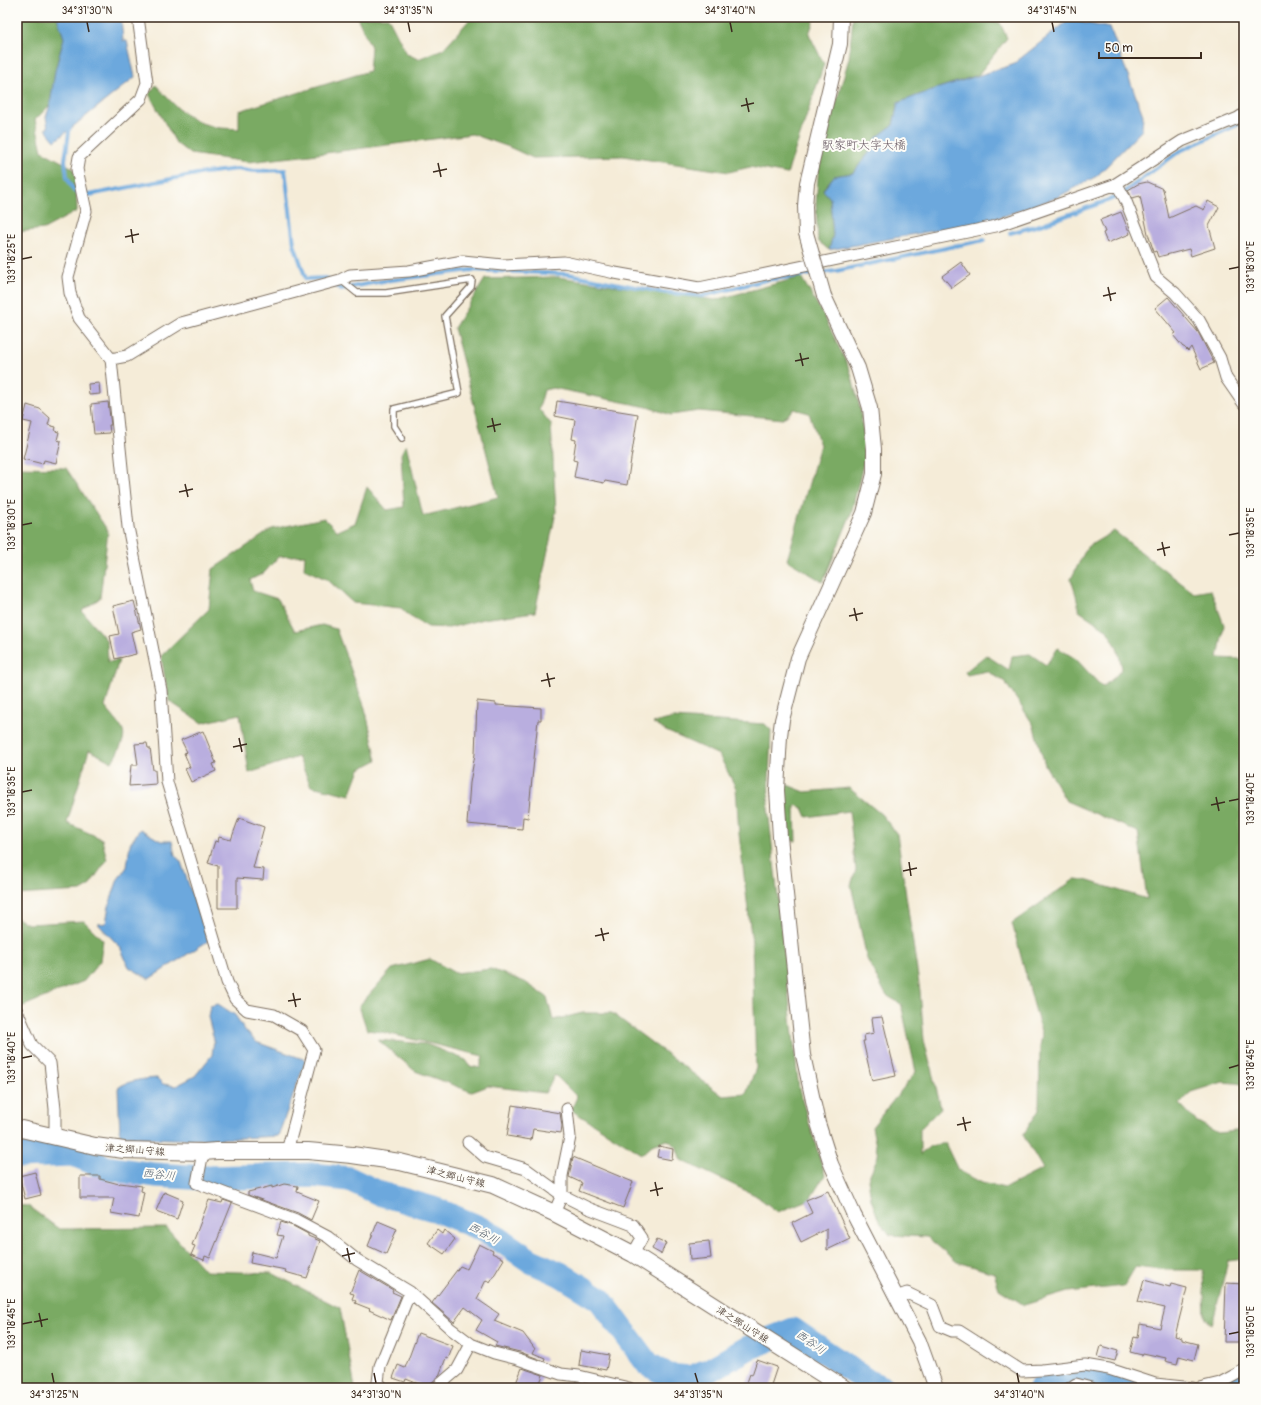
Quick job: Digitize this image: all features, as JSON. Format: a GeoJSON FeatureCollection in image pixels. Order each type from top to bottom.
{"type":"FeatureCollection","features":[{"type":"Feature","properties":{"kind":"main road","name":"津之郷山守線"},"geometry":{"type":"LineString","coordinates":[[17,1128],[95,1146],[124,1150],[203,1152],[308,1151],[352,1155],[400,1162],[493,1185],[554,1213],[633,1254],[844,1388]]}},
{"type":"Feature","properties":{"kind":"street"},"geometry":{"type":"LineString","coordinates":[[138,17],[148,83],[141,99],[78,156],[77,169],[86,211],[68,277],[70,293],[79,318],[111,359],[128,527],[161,690],[167,782],[227,982],[235,999],[248,1010],[274,1015],[302,1031],[314,1050],[287,1151]]}},
{"type":"Feature","properties":{"kind":"street"},"geometry":{"type":"LineString","coordinates":[[841,17],[840,44],[807,183],[805,206],[806,233],[824,296],[858,368],[870,408],[874,449],[874,474],[864,513],[798,658],[782,720],[780,736],[777,790],[780,837],[803,1055],[818,1123],[831,1164],[854,1215],[919,1342],[936,1388]]}},
{"type":"Feature","properties":{"kind":"street"},"geometry":{"type":"LineString","coordinates":[[111,359],[127,356],[181,324],[340,280],[350,275],[408,271],[464,261],[503,265],[564,262],[700,288],[996,226],[1116,187],[1182,141],[1238,118],[1244,114]]}},
{"type":"Feature","properties":{"kind":"street"},"geometry":{"type":"LineString","coordinates":[[1116,187],[1125,199],[1156,277],[1175,293],[1199,320],[1220,358],[1226,378],[1244,404]]}},
{"type":"Feature","properties":{"kind":"street"},"geometry":{"type":"LineString","coordinates":[[17,1011],[32,1045],[50,1063],[55,1109],[55,1137]]}},
{"type":"Feature","properties":{"kind":"street"},"geometry":{"type":"LineString","coordinates":[[554,1213],[562,1195],[562,1176],[570,1137],[567,1109]]}},
{"type":"Feature","properties":{"kind":"street"},"geometry":{"type":"LineString","coordinates":[[468,1142],[485,1157],[526,1169],[562,1195],[588,1208],[633,1225],[642,1238],[633,1254]]}},
{"type":"Feature","properties":{"kind":"street"},"geometry":{"type":"LineString","coordinates":[[203,1152],[197,1183],[296,1220],[328,1237],[357,1260],[410,1292],[471,1344],[494,1353],[518,1359],[561,1374],[579,1376],[629,1388]]}},
{"type":"Feature","properties":{"kind":"street"},"geometry":{"type":"LineString","coordinates":[[383,1388],[378,1382],[380,1366],[410,1292]]}},
{"type":"Feature","properties":{"kind":"street"},"geometry":{"type":"LineString","coordinates":[[896,1297],[907,1293],[932,1305],[940,1326],[952,1331],[959,1331],[1022,1371],[1085,1365],[1109,1368],[1155,1386],[1193,1388]]}},
{"type":"Feature","properties":{"kind":"street"},"geometry":{"type":"LineString","coordinates":[[436,1388],[457,1370],[471,1344]]}},
{"type":"Feature","properties":{"kind":"street"},"geometry":{"type":"LineString","coordinates":[[1199,1388],[1220,1383],[1244,1370]]}},
{"type":"Feature","properties":{"kind":"street"},"geometry":{"type":"LineString","coordinates":[[1070,1388],[1076,1384],[1091,1388]]}},
{"type":"Feature","properties":{"kind":"lane"},"geometry":{"type":"LineString","coordinates":[[340,280],[357,293],[386,293],[472,280],[471,287],[446,316],[459,393],[394,409],[394,426],[402,438]]}},
{"type":"Feature","properties":{"kind":"green space"},"geometry":{"type":"Polygon","coordinates":[[[17,17],[57,17],[64,38],[55,71],[50,105],[35,120],[42,151],[73,168],[76,178],[77,211],[44,229],[17,232],[17,60],[21,42],[17,28],[17,17]]]}},
{"type":"Feature","properties":{"kind":"green space"},"geometry":{"type":"Polygon","coordinates":[[[357,17],[388,17],[407,54],[418,59],[443,49],[472,17],[815,17],[809,34],[824,64],[787,174],[750,167],[729,172],[623,156],[533,158],[509,147],[472,134],[248,162],[190,154],[176,143],[149,94],[156,85],[180,110],[194,120],[214,127],[239,129],[239,111],[369,71],[371,47],[357,17]]]}},
{"type":"Feature","properties":{"kind":"green space"},"geometry":{"type":"Polygon","coordinates":[[[853,17],[980,17],[1000,23],[1007,38],[978,75],[898,103],[893,125],[876,138],[873,148],[853,173],[834,176],[823,189],[830,198],[833,235],[829,250],[818,241],[816,205],[819,162],[849,58],[853,17]]]}},
{"type":"Feature","properties":{"kind":"green space"},"geometry":{"type":"Polygon","coordinates":[[[558,277],[715,300],[801,277],[823,314],[850,370],[860,408],[866,452],[851,514],[823,582],[787,560],[820,445],[809,413],[794,409],[783,419],[699,411],[671,415],[647,407],[553,388],[544,390],[539,409],[551,424],[556,512],[535,612],[483,619],[449,628],[428,627],[409,616],[401,608],[353,603],[328,580],[304,569],[305,555],[278,557],[264,573],[250,580],[253,591],[278,599],[295,631],[322,625],[336,629],[365,708],[377,760],[360,769],[350,795],[311,786],[298,757],[249,773],[240,714],[202,723],[169,701],[161,656],[209,609],[213,569],[272,529],[324,518],[337,531],[355,523],[367,487],[387,510],[404,507],[401,454],[406,444],[423,516],[498,497],[454,328],[485,279],[558,277]]]}},
{"type":"Feature","properties":{"kind":"green space"},"geometry":{"type":"Polygon","coordinates":[[[17,467],[66,468],[108,531],[100,598],[82,611],[107,641],[108,662],[119,660],[105,707],[122,728],[124,733],[122,744],[112,762],[89,750],[67,823],[102,839],[107,860],[88,887],[81,891],[17,895],[17,467]]]}},
{"type":"Feature","properties":{"kind":"green space"},"geometry":{"type":"Polygon","coordinates":[[[1114,531],[1194,593],[1211,590],[1224,625],[1218,658],[1239,659],[1244,663],[1244,1084],[1223,1082],[1191,1092],[1180,1104],[1196,1121],[1218,1133],[1244,1130],[1244,1259],[1228,1261],[1212,1325],[1205,1319],[1203,1270],[1168,1270],[1136,1266],[1124,1286],[1068,1292],[1024,1305],[999,1289],[994,1273],[957,1262],[927,1237],[890,1235],[879,1221],[871,1199],[868,1179],[878,1156],[872,1127],[916,1072],[901,1004],[886,995],[867,959],[851,885],[856,870],[849,811],[807,817],[803,808],[795,805],[796,841],[790,841],[785,784],[805,792],[849,788],[881,814],[897,834],[920,991],[924,1040],[941,1108],[920,1129],[920,1155],[930,1146],[945,1143],[958,1170],[982,1183],[1005,1188],[1043,1169],[1023,1135],[1039,1110],[1040,1047],[1042,1035],[1012,923],[1075,879],[1085,880],[1147,899],[1138,832],[1066,801],[1045,765],[1033,724],[1005,682],[987,671],[967,675],[965,672],[986,655],[1009,670],[1012,656],[1030,654],[1046,665],[1058,648],[1076,659],[1102,687],[1115,677],[1122,668],[1117,647],[1106,629],[1079,611],[1071,579],[1087,547],[1114,531]]]}},
{"type":"Feature","properties":{"kind":"green space"},"geometry":{"type":"Polygon","coordinates":[[[674,718],[765,724],[771,730],[768,808],[799,1090],[825,1175],[810,1199],[778,1212],[755,1195],[681,1160],[676,1146],[668,1140],[652,1145],[642,1154],[571,1110],[577,1097],[555,1075],[545,1093],[488,1086],[472,1092],[415,1071],[378,1040],[426,1044],[466,1060],[470,1066],[480,1068],[483,1056],[382,1032],[367,1030],[359,1006],[392,969],[430,959],[455,973],[491,969],[525,982],[547,997],[553,1020],[583,1013],[612,1013],[723,1096],[746,1094],[756,1068],[752,943],[739,834],[736,788],[719,755],[666,731],[653,723],[674,718]]]}},
{"type":"Feature","properties":{"kind":"green space"},"geometry":{"type":"Polygon","coordinates":[[[17,918],[28,924],[84,921],[103,940],[100,961],[84,981],[21,1007],[17,995],[17,918]]]}},
{"type":"Feature","properties":{"kind":"green space"},"geometry":{"type":"Polygon","coordinates":[[[17,1205],[28,1206],[59,1229],[167,1228],[205,1271],[272,1273],[340,1308],[355,1388],[17,1388],[17,1205]]]}},
{"type":"Feature","properties":{"kind":"water"},"geometry":{"type":"Polygon","coordinates":[[[57,17],[121,17],[123,41],[127,41],[135,77],[55,141],[45,129],[48,128],[46,117],[50,105],[55,71],[64,38],[57,17]]]}},
{"type":"Feature","properties":{"kind":"water"},"geometry":{"type":"Polygon","coordinates":[[[1069,20],[1110,28],[1143,115],[1142,130],[1097,176],[1056,198],[992,220],[829,250],[833,235],[830,198],[823,190],[834,176],[853,173],[873,148],[876,138],[893,125],[898,103],[932,90],[1012,65],[1069,20]]]}},
{"type":"Feature","properties":{"kind":"water"},"geometry":{"type":"Polygon","coordinates":[[[140,829],[161,841],[172,841],[175,855],[181,862],[208,941],[149,979],[129,967],[120,947],[98,924],[106,923],[109,905],[118,879],[127,867],[130,844],[140,829]]]}},
{"type":"Feature","properties":{"kind":"water"},"geometry":{"type":"Polygon","coordinates":[[[218,1004],[235,1015],[245,1030],[256,1042],[306,1060],[278,1136],[219,1139],[160,1139],[120,1135],[118,1088],[122,1085],[142,1079],[157,1078],[163,1084],[176,1086],[195,1076],[212,1055],[214,1040],[208,1017],[210,1006],[218,1004]]]}},
{"type":"Feature","properties":{"kind":"building"},"geometry":{"type":"Polygon","coordinates":[[[1147,182],[1163,189],[1169,218],[1196,206],[1204,210],[1208,201],[1219,207],[1209,226],[1215,248],[1191,256],[1189,249],[1158,257],[1156,251],[1154,252],[1148,234],[1140,196],[1132,198],[1128,190],[1138,184],[1147,182]]]}},
{"type":"Feature","properties":{"kind":"building"},"geometry":{"type":"Polygon","coordinates":[[[1121,212],[1130,234],[1107,243],[1103,233],[1105,232],[1100,220],[1121,212]]]}},
{"type":"Feature","properties":{"kind":"building"},"geometry":{"type":"Polygon","coordinates":[[[961,262],[970,275],[952,288],[942,276],[961,262]]]}},
{"type":"Feature","properties":{"kind":"building"},"geometry":{"type":"Polygon","coordinates":[[[1168,297],[1198,332],[1214,363],[1201,369],[1191,347],[1188,351],[1173,335],[1176,333],[1155,308],[1168,297]]]}},
{"type":"Feature","properties":{"kind":"building"},"geometry":{"type":"Polygon","coordinates":[[[99,383],[100,394],[89,395],[88,384],[99,383]]]}},
{"type":"Feature","properties":{"kind":"building"},"geometry":{"type":"Polygon","coordinates":[[[557,401],[638,414],[627,485],[605,481],[604,483],[574,477],[577,461],[573,460],[576,440],[572,439],[575,420],[555,416],[557,401]]]}},
{"type":"Feature","properties":{"kind":"building"},"geometry":{"type":"Polygon","coordinates":[[[108,402],[111,425],[109,425],[110,433],[94,434],[91,404],[108,402]]]}},
{"type":"Feature","properties":{"kind":"building"},"geometry":{"type":"Polygon","coordinates":[[[27,405],[40,409],[50,418],[48,425],[56,427],[55,431],[59,432],[57,440],[61,441],[56,463],[44,460],[43,464],[23,459],[32,423],[23,421],[27,405]]]}},
{"type":"Feature","properties":{"kind":"building"},"geometry":{"type":"Polygon","coordinates":[[[134,601],[141,629],[131,632],[136,654],[115,659],[110,636],[119,634],[113,606],[134,601]]]}},
{"type":"Feature","properties":{"kind":"building"},"geometry":{"type":"Polygon","coordinates":[[[477,701],[496,703],[496,705],[541,708],[541,720],[538,720],[528,818],[523,817],[522,829],[467,824],[470,783],[475,754],[477,701]]]}},
{"type":"Feature","properties":{"kind":"building"},"geometry":{"type":"Polygon","coordinates":[[[203,731],[216,763],[213,764],[216,771],[191,782],[185,769],[190,767],[184,753],[187,752],[181,740],[203,731]]]}},
{"type":"Feature","properties":{"kind":"building"},"geometry":{"type":"Polygon","coordinates":[[[147,743],[148,748],[150,748],[153,770],[155,770],[156,784],[129,786],[131,765],[138,765],[135,744],[147,743]]]}},
{"type":"Feature","properties":{"kind":"building"},"geometry":{"type":"Polygon","coordinates":[[[239,818],[264,827],[253,868],[264,869],[263,880],[237,878],[237,908],[218,908],[218,866],[208,863],[215,841],[218,842],[219,837],[231,840],[239,818]]]}},
{"type":"Feature","properties":{"kind":"building"},"geometry":{"type":"Polygon","coordinates":[[[882,1017],[896,1076],[872,1081],[863,1041],[865,1041],[864,1035],[874,1033],[872,1018],[882,1017]]]}},
{"type":"Feature","properties":{"kind":"building"},"geometry":{"type":"Polygon","coordinates":[[[512,1105],[560,1113],[562,1126],[561,1133],[533,1129],[531,1140],[507,1136],[512,1105]]]}},
{"type":"Feature","properties":{"kind":"building"},"geometry":{"type":"Polygon","coordinates":[[[659,1146],[673,1149],[672,1160],[657,1157],[659,1146]]]}},
{"type":"Feature","properties":{"kind":"building"},"geometry":{"type":"Polygon","coordinates":[[[573,1157],[633,1182],[623,1208],[579,1191],[582,1183],[569,1177],[573,1157]]]}},
{"type":"Feature","properties":{"kind":"building"},"geometry":{"type":"Polygon","coordinates":[[[35,1172],[41,1195],[25,1199],[19,1176],[35,1172]]]}},
{"type":"Feature","properties":{"kind":"building"},"geometry":{"type":"Polygon","coordinates":[[[80,1176],[100,1176],[100,1179],[119,1184],[142,1186],[141,1191],[144,1192],[139,1218],[111,1213],[114,1198],[80,1198],[80,1176]]]}},
{"type":"Feature","properties":{"kind":"building"},"geometry":{"type":"Polygon","coordinates":[[[284,1184],[298,1186],[297,1192],[319,1201],[311,1220],[298,1213],[248,1195],[248,1192],[272,1186],[272,1188],[284,1184]]]}},
{"type":"Feature","properties":{"kind":"building"},"geometry":{"type":"Polygon","coordinates":[[[828,1191],[850,1239],[827,1250],[827,1229],[801,1242],[792,1223],[812,1213],[806,1200],[828,1191]]]}},
{"type":"Feature","properties":{"kind":"building"},"geometry":{"type":"Polygon","coordinates":[[[164,1192],[183,1200],[177,1219],[156,1211],[164,1192]]]}},
{"type":"Feature","properties":{"kind":"building"},"geometry":{"type":"Polygon","coordinates":[[[209,1200],[222,1203],[223,1200],[232,1203],[210,1258],[205,1256],[204,1260],[191,1255],[195,1246],[192,1245],[209,1200]]]}},
{"type":"Feature","properties":{"kind":"building"},"geometry":{"type":"Polygon","coordinates":[[[378,1221],[397,1229],[386,1254],[368,1246],[378,1221]]]}},
{"type":"Feature","properties":{"kind":"building"},"geometry":{"type":"Polygon","coordinates":[[[281,1222],[293,1226],[308,1234],[308,1236],[320,1241],[307,1278],[285,1272],[286,1270],[250,1263],[252,1252],[276,1258],[283,1236],[277,1235],[281,1222]]]}},
{"type":"Feature","properties":{"kind":"building"},"geometry":{"type":"Polygon","coordinates":[[[437,1230],[442,1234],[444,1230],[455,1239],[444,1254],[428,1243],[437,1230]]]}},
{"type":"Feature","properties":{"kind":"building"},"geometry":{"type":"Polygon","coordinates":[[[657,1239],[666,1243],[661,1254],[652,1249],[657,1239]]]}},
{"type":"Feature","properties":{"kind":"building"},"geometry":{"type":"Polygon","coordinates":[[[709,1241],[711,1258],[690,1260],[689,1243],[709,1241]]]}},
{"type":"Feature","properties":{"kind":"building"},"geometry":{"type":"Polygon","coordinates":[[[479,1244],[493,1251],[492,1253],[504,1259],[490,1282],[486,1280],[477,1299],[499,1314],[494,1321],[523,1333],[535,1349],[533,1353],[545,1358],[544,1361],[520,1352],[495,1346],[497,1342],[476,1330],[482,1320],[465,1307],[454,1322],[432,1303],[460,1266],[467,1269],[479,1244]]]}},
{"type":"Feature","properties":{"kind":"building"},"geometry":{"type":"Polygon","coordinates":[[[359,1270],[393,1290],[392,1292],[401,1296],[391,1320],[355,1303],[356,1301],[352,1299],[354,1294],[350,1293],[359,1270]]]}},
{"type":"Feature","properties":{"kind":"building"},"geometry":{"type":"Polygon","coordinates":[[[1144,1280],[1170,1287],[1171,1284],[1187,1288],[1175,1336],[1182,1338],[1182,1340],[1198,1344],[1194,1360],[1179,1356],[1177,1364],[1165,1361],[1166,1358],[1130,1352],[1134,1337],[1138,1338],[1140,1324],[1160,1328],[1165,1308],[1138,1302],[1144,1280]]]}},
{"type":"Feature","properties":{"kind":"building"},"geometry":{"type":"Polygon","coordinates":[[[1226,1283],[1244,1284],[1243,1342],[1224,1342],[1226,1283]]]}},
{"type":"Feature","properties":{"kind":"building"},"geometry":{"type":"Polygon","coordinates":[[[418,1333],[453,1346],[448,1359],[446,1358],[439,1376],[431,1383],[429,1388],[406,1379],[405,1382],[393,1378],[398,1365],[405,1368],[418,1333]]]}},
{"type":"Feature","properties":{"kind":"building"},"geometry":{"type":"Polygon","coordinates":[[[1101,1346],[1118,1351],[1115,1361],[1098,1357],[1101,1346]]]}},
{"type":"Feature","properties":{"kind":"building"},"geometry":{"type":"Polygon","coordinates":[[[581,1350],[609,1355],[606,1370],[579,1365],[581,1350]]]}},
{"type":"Feature","properties":{"kind":"building"},"geometry":{"type":"Polygon","coordinates":[[[757,1360],[777,1367],[770,1388],[745,1388],[750,1374],[752,1375],[757,1360]]]}},
{"type":"Feature","properties":{"kind":"building"},"geometry":{"type":"Polygon","coordinates":[[[522,1368],[543,1375],[538,1388],[514,1388],[522,1368]]]}},
{"type":"Feature","properties":{"kind":"waterway"},"geometry":{"type":"LineString","coordinates":[[1010,233],[1043,224],[1117,197],[1180,151],[1244,122]]}},
{"type":"Feature","properties":{"kind":"waterway"},"geometry":{"type":"LineString","coordinates":[[70,125],[65,160],[67,177],[74,191],[89,195],[197,174],[237,169],[255,171],[285,170],[294,244],[306,279],[325,278],[328,280]]}},
{"type":"Feature","properties":{"kind":"waterway"},"geometry":{"type":"LineString","coordinates":[[334,284],[341,289],[383,281],[471,270],[568,274],[661,292],[702,296],[766,280],[836,271],[984,240]]}},
{"type":"Feature","properties":{"kind":"waterway","name":"西谷川"},"geometry":{"type":"LineString","coordinates":[[17,1156],[73,1154],[107,1168],[155,1175],[207,1178],[313,1175],[349,1179],[381,1194],[437,1210],[477,1227],[499,1239],[531,1261],[560,1274],[599,1298],[648,1364],[669,1376],[690,1378],[708,1371],[748,1348],[793,1330],[870,1383],[883,1388]]}},
{"type":"Feature","properties":{"kind":"waterway","name":"西谷川"},"geometry":{"type":"LineString","coordinates":[[1041,1388],[1077,1375],[1103,1376],[1140,1388]]}},
{"type":"Feature","properties":{"kind":"waterway","name":"西谷川"},"geometry":{"type":"LineString","coordinates":[[1233,1388],[1244,1382]]}},
{"type":"Feature","properties":{"kind":"district","name":"駅家町大字大橋"},"geometry":{"type":"Point","coordinates":[864,145]}}]}
